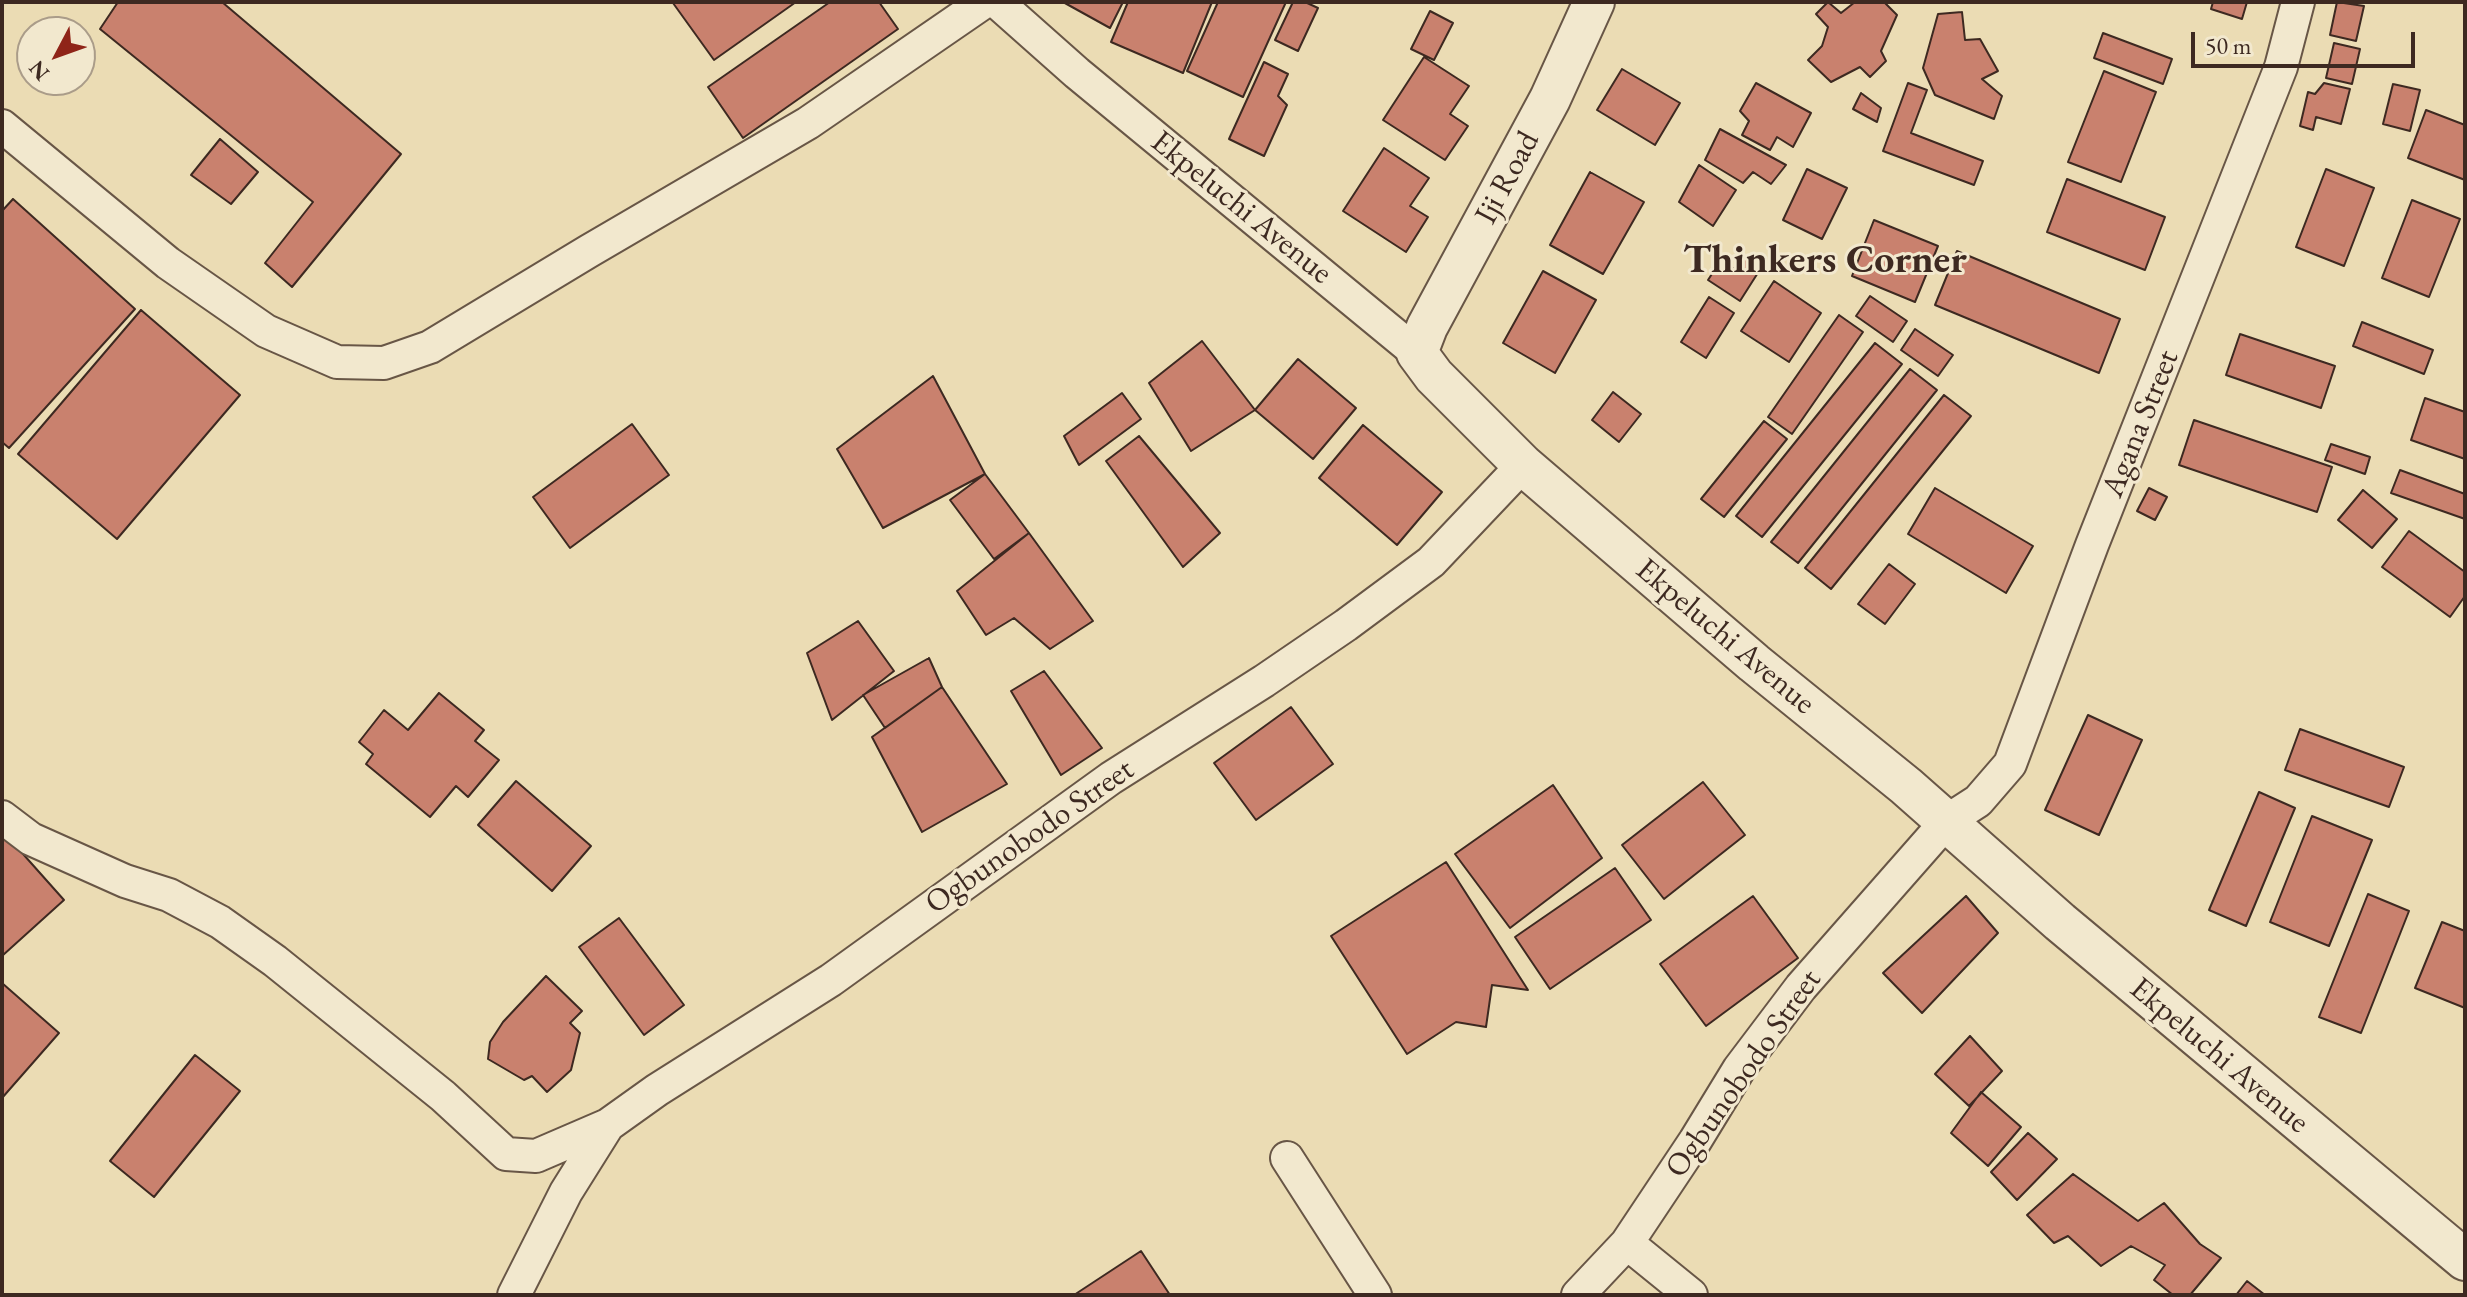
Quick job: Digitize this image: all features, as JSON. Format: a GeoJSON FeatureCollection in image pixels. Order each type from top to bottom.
{"type":"FeatureCollection","features":[{"type":"Feature","properties":{"kind":"street"},"geometry":{"type":"LineString","coordinates":[[2,126],[168,263],[266,331],[337,362],[384,363],[430,347],[808,123],[984,2]]}},
{"type":"Feature","properties":{"kind":"street","name":"Ekpeluchi Avenue"},"geometry":{"type":"LineString","coordinates":[[997,2],[1077,73],[1417,353],[1434,376],[1523,465],[1754,663],[1947,821],[2083,942],[2465,1260]]}},
{"type":"Feature","properties":{"kind":"street","name":"Iji Road"},"geometry":{"type":"LineString","coordinates":[[1417,353],[1427,327],[1550,99],[1594,2]]}},
{"type":"Feature","properties":{"kind":"street","name":"Agana Street"},"geometry":{"type":"LineString","coordinates":[[1947,821],[1978,801],[2010,764],[2092,545],[2281,67],[2298,2]]}},
{"type":"Feature","properties":{"kind":"street","name":"Ogbunobodo Street"},"geometry":{"type":"LineString","coordinates":[[2,817],[31,839],[125,881],[169,895],[220,922],[275,961],[443,1096],[506,1154],[536,1156],[608,1125],[657,1090],[831,980],[1111,778],[1346,625],[1431,562],[1523,465]]}},
{"type":"Feature","properties":{"kind":"street","name":"Ogbunobodo Street"},"geometry":{"type":"LineString","coordinates":[[1578,1295],[1627,1243],[1739,1069],[1792,999],[1947,821]]}},
{"type":"Feature","properties":{"kind":"street"},"geometry":{"type":"LineString","coordinates":[[514,1295],[566,1192],[608,1125]]}},
{"type":"Feature","properties":{"kind":"street"},"geometry":{"type":"LineString","coordinates":[[1287,1158],[1375,1295]]}},
{"type":"Feature","properties":{"kind":"street"},"geometry":{"type":"LineString","coordinates":[[1627,1243],[1691,1295]]}},
{"type":"Feature","properties":{"kind":"building"},"geometry":{"type":"Polygon","coordinates":[[[118,2],[222,2],[401,154],[292,287],[265,263],[313,202],[100,29],[118,2]]]}},
{"type":"Feature","properties":{"kind":"building"},"geometry":{"type":"Polygon","coordinates":[[[675,2],[796,2],[714,60],[675,2]]]}},
{"type":"Feature","properties":{"kind":"building"},"geometry":{"type":"Polygon","coordinates":[[[830,2],[879,2],[898,29],[743,138],[708,87],[830,2]]]}},
{"type":"Feature","properties":{"kind":"building"},"geometry":{"type":"Polygon","coordinates":[[[1063,2],[1123,2],[1110,28],[1063,2]]]}},
{"type":"Feature","properties":{"kind":"building"},"geometry":{"type":"Polygon","coordinates":[[[1128,2],[1212,2],[1183,73],[1111,42],[1128,2]]]}},
{"type":"Feature","properties":{"kind":"building"},"geometry":{"type":"Polygon","coordinates":[[[1218,2],[1286,2],[1243,97],[1187,71],[1218,2]]]}},
{"type":"Feature","properties":{"kind":"building"},"geometry":{"type":"Polygon","coordinates":[[[1293,2],[1305,2],[1318,8],[1298,51],[1275,40],[1293,2]]]}},
{"type":"Feature","properties":{"kind":"building"},"geometry":{"type":"Polygon","coordinates":[[[1828,2],[1841,13],[1855,2],[1884,2],[1897,15],[1881,51],[1886,61],[1870,77],[1860,67],[1831,82],[1808,60],[1822,46],[1828,27],[1816,14],[1828,2]]]}},
{"type":"Feature","properties":{"kind":"building"},"geometry":{"type":"Polygon","coordinates":[[[2213,2],[2247,2],[2242,19],[2211,9],[2213,2]]]}},
{"type":"Feature","properties":{"kind":"building"},"geometry":{"type":"Polygon","coordinates":[[[2337,2],[2364,6],[2356,41],[2330,35],[2337,2]]]}},
{"type":"Feature","properties":{"kind":"building"},"geometry":{"type":"Polygon","coordinates":[[[1430,11],[1453,23],[1434,60],[1411,49],[1430,11]]]}},
{"type":"Feature","properties":{"kind":"building"},"geometry":{"type":"Polygon","coordinates":[[[1962,12],[1965,40],[1980,39],[1998,71],[1982,79],[2002,96],[1994,119],[1935,95],[1923,68],[1938,14],[1962,12]]]}},
{"type":"Feature","properties":{"kind":"building"},"geometry":{"type":"Polygon","coordinates":[[[2103,33],[2172,59],[2163,84],[2094,58],[2103,33]]]}},
{"type":"Feature","properties":{"kind":"building"},"geometry":{"type":"Polygon","coordinates":[[[2334,43],[2360,49],[2352,84],[2326,78],[2334,43]]]}},
{"type":"Feature","properties":{"kind":"building"},"geometry":{"type":"Polygon","coordinates":[[[1424,57],[1469,86],[1450,114],[1468,126],[1445,160],[1383,120],[1424,57]]]}},
{"type":"Feature","properties":{"kind":"building"},"geometry":{"type":"Polygon","coordinates":[[[1264,62],[1288,74],[1278,96],[1287,105],[1264,156],[1229,139],[1264,62]]]}},
{"type":"Feature","properties":{"kind":"building"},"geometry":{"type":"Polygon","coordinates":[[[1622,69],[1680,103],[1655,145],[1597,110],[1622,69]]]}},
{"type":"Feature","properties":{"kind":"building"},"geometry":{"type":"Polygon","coordinates":[[[2104,71],[2156,92],[2121,182],[2068,162],[2104,71]]]}},
{"type":"Feature","properties":{"kind":"building"},"geometry":{"type":"Polygon","coordinates":[[[1756,83],[1811,113],[1793,147],[1777,137],[1770,150],[1742,135],[1749,121],[1740,111],[1756,83]]]}},
{"type":"Feature","properties":{"kind":"building"},"geometry":{"type":"Polygon","coordinates":[[[1908,83],[1927,90],[1911,133],[1983,161],[1974,185],[1883,151],[1908,83]]]}},
{"type":"Feature","properties":{"kind":"building"},"geometry":{"type":"Polygon","coordinates":[[[2324,83],[2350,89],[2341,124],[2316,117],[2313,130],[2300,126],[2308,92],[2315,94],[2324,83]]]}},
{"type":"Feature","properties":{"kind":"building"},"geometry":{"type":"Polygon","coordinates":[[[2393,84],[2420,90],[2410,131],[2383,124],[2393,84]]]}},
{"type":"Feature","properties":{"kind":"building"},"geometry":{"type":"Polygon","coordinates":[[[1861,93],[1881,108],[1877,122],[1853,109],[1861,93]]]}},
{"type":"Feature","properties":{"kind":"building"},"geometry":{"type":"Polygon","coordinates":[[[2426,110],[2465,125],[2465,180],[2408,158],[2426,110]]]}},
{"type":"Feature","properties":{"kind":"building"},"geometry":{"type":"Polygon","coordinates":[[[1720,129],[1786,165],[1771,184],[1753,172],[1743,183],[1705,160],[1720,129]]]}},
{"type":"Feature","properties":{"kind":"building"},"geometry":{"type":"Polygon","coordinates":[[[220,139],[258,172],[231,204],[191,175],[220,139]]]}},
{"type":"Feature","properties":{"kind":"building"},"geometry":{"type":"Polygon","coordinates":[[[1384,148],[1429,178],[1410,206],[1428,217],[1406,252],[1343,211],[1384,148]]]}},
{"type":"Feature","properties":{"kind":"building"},"geometry":{"type":"Polygon","coordinates":[[[1699,165],[1736,190],[1713,226],[1679,202],[1699,165]]]}},
{"type":"Feature","properties":{"kind":"building"},"geometry":{"type":"Polygon","coordinates":[[[1807,169],[1847,188],[1822,239],[1783,220],[1807,169]]]}},
{"type":"Feature","properties":{"kind":"building"},"geometry":{"type":"Polygon","coordinates":[[[2326,169],[2374,188],[2344,266],[2296,247],[2326,169]]]}},
{"type":"Feature","properties":{"kind":"building"},"geometry":{"type":"Polygon","coordinates":[[[1590,172],[1644,202],[1603,274],[1550,245],[1590,172]]]}},
{"type":"Feature","properties":{"kind":"building"},"geometry":{"type":"Polygon","coordinates":[[[2067,179],[2165,217],[2145,270],[2047,232],[2067,179]]]}},
{"type":"Feature","properties":{"kind":"building"},"geometry":{"type":"Polygon","coordinates":[[[13,199],[135,309],[9,448],[2,442],[2,211],[13,199]]]}},
{"type":"Feature","properties":{"kind":"building"},"geometry":{"type":"Polygon","coordinates":[[[2412,200],[2460,219],[2429,297],[2382,278],[2412,200]]]}},
{"type":"Feature","properties":{"kind":"building"},"geometry":{"type":"Polygon","coordinates":[[[1874,220],[1938,246],[1915,302],[1852,276],[1874,220]]]}},
{"type":"Feature","properties":{"kind":"building"},"geometry":{"type":"Polygon","coordinates":[[[1957,251],[2120,319],[2099,373],[1935,305],[1957,251]]]}},
{"type":"Feature","properties":{"kind":"building"},"geometry":{"type":"Polygon","coordinates":[[[1742,256],[1761,268],[1740,301],[1708,280],[1721,260],[1734,269],[1742,256]]]}},
{"type":"Feature","properties":{"kind":"building"},"geometry":{"type":"Polygon","coordinates":[[[1543,271],[1596,300],[1555,373],[1503,343],[1543,271]]]}},
{"type":"Feature","properties":{"kind":"building"},"geometry":{"type":"Polygon","coordinates":[[[1774,281],[1821,313],[1789,362],[1741,331],[1774,281]]]}},
{"type":"Feature","properties":{"kind":"building"},"geometry":{"type":"Polygon","coordinates":[[[1870,296],[1907,321],[1893,342],[1856,316],[1870,296]]]}},
{"type":"Feature","properties":{"kind":"building"},"geometry":{"type":"Polygon","coordinates":[[[1709,297],[1734,313],[1706,358],[1681,342],[1709,297]]]}},
{"type":"Feature","properties":{"kind":"building"},"geometry":{"type":"Polygon","coordinates":[[[141,310],[240,395],[117,539],[18,454],[141,310]]]}},
{"type":"Feature","properties":{"kind":"building"},"geometry":{"type":"Polygon","coordinates":[[[1839,315],[1863,332],[1792,434],[1768,417],[1839,315]]]}},
{"type":"Feature","properties":{"kind":"building"},"geometry":{"type":"Polygon","coordinates":[[[2362,322],[2433,350],[2424,374],[2353,346],[2362,322]]]}},
{"type":"Feature","properties":{"kind":"building"},"geometry":{"type":"Polygon","coordinates":[[[1915,329],[1953,355],[1938,376],[1901,350],[1915,329]]]}},
{"type":"Feature","properties":{"kind":"building"},"geometry":{"type":"Polygon","coordinates":[[[2240,334],[2335,366],[2321,408],[2226,375],[2240,334]]]}},
{"type":"Feature","properties":{"kind":"building"},"geometry":{"type":"Polygon","coordinates":[[[1202,341],[1255,410],[1191,451],[1149,383],[1202,341]]]}},
{"type":"Feature","properties":{"kind":"building"},"geometry":{"type":"Polygon","coordinates":[[[1875,343],[1902,364],[1762,537],[1736,516],[1875,343]]]}},
{"type":"Feature","properties":{"kind":"building"},"geometry":{"type":"Polygon","coordinates":[[[1298,359],[1356,408],[1313,459],[1255,410],[1298,359]]]}},
{"type":"Feature","properties":{"kind":"building"},"geometry":{"type":"Polygon","coordinates":[[[1910,369],[1937,390],[1798,563],[1771,542],[1910,369]]]}},
{"type":"Feature","properties":{"kind":"building"},"geometry":{"type":"Polygon","coordinates":[[[933,376],[985,474],[883,528],[837,449],[933,376]]]}},
{"type":"Feature","properties":{"kind":"building"},"geometry":{"type":"Polygon","coordinates":[[[1613,392],[1641,414],[1619,442],[1592,420],[1613,392]]]}},
{"type":"Feature","properties":{"kind":"building"},"geometry":{"type":"Polygon","coordinates":[[[1122,393],[1141,419],[1079,465],[1064,436],[1122,393]]]}},
{"type":"Feature","properties":{"kind":"building"},"geometry":{"type":"Polygon","coordinates":[[[1944,395],[1971,416],[1831,589],[1805,568],[1944,395]]]}},
{"type":"Feature","properties":{"kind":"building"},"geometry":{"type":"Polygon","coordinates":[[[2425,398],[2465,412],[2465,459],[2411,440],[2425,398]]]}},
{"type":"Feature","properties":{"kind":"building"},"geometry":{"type":"Polygon","coordinates":[[[2194,420],[2332,467],[2317,512],[2179,465],[2194,420]]]}},
{"type":"Feature","properties":{"kind":"building"},"geometry":{"type":"Polygon","coordinates":[[[1764,421],[1787,439],[1724,517],[1701,499],[1764,421]]]}},
{"type":"Feature","properties":{"kind":"building"},"geometry":{"type":"Polygon","coordinates":[[[632,424],[669,475],[570,548],[533,497],[632,424]]]}},
{"type":"Feature","properties":{"kind":"building"},"geometry":{"type":"Polygon","coordinates":[[[1363,425],[1442,492],[1397,545],[1319,478],[1363,425]]]}},
{"type":"Feature","properties":{"kind":"building"},"geometry":{"type":"Polygon","coordinates":[[[1139,436],[1220,533],[1183,567],[1106,461],[1139,436]]]}},
{"type":"Feature","properties":{"kind":"building"},"geometry":{"type":"Polygon","coordinates":[[[2331,444],[2370,457],[2365,474],[2325,460],[2331,444]]]}},
{"type":"Feature","properties":{"kind":"building"},"geometry":{"type":"Polygon","coordinates":[[[2400,470],[2465,494],[2465,519],[2391,493],[2400,470]]]}},
{"type":"Feature","properties":{"kind":"building"},"geometry":{"type":"Polygon","coordinates":[[[985,474],[1029,533],[994,559],[950,500],[985,474]]]}},
{"type":"Feature","properties":{"kind":"building"},"geometry":{"type":"Polygon","coordinates":[[[1935,488],[2033,546],[2006,593],[1908,534],[1935,488]]]}},
{"type":"Feature","properties":{"kind":"building"},"geometry":{"type":"Polygon","coordinates":[[[2149,488],[2167,497],[2155,520],[2137,511],[2149,488]]]}},
{"type":"Feature","properties":{"kind":"building"},"geometry":{"type":"Polygon","coordinates":[[[2363,490],[2397,519],[2372,548],[2338,520],[2363,490]]]}},
{"type":"Feature","properties":{"kind":"building"},"geometry":{"type":"Polygon","coordinates":[[[2409,531],[2465,572],[2465,596],[2450,617],[2382,567],[2409,531]]]}},
{"type":"Feature","properties":{"kind":"building"},"geometry":{"type":"Polygon","coordinates":[[[1029,533],[1093,621],[1050,649],[1014,618],[986,635],[957,591],[1029,533]]]}},
{"type":"Feature","properties":{"kind":"building"},"geometry":{"type":"Polygon","coordinates":[[[1889,564],[1915,584],[1885,624],[1858,604],[1889,564]]]}},
{"type":"Feature","properties":{"kind":"building"},"geometry":{"type":"Polygon","coordinates":[[[858,621],[894,671],[832,720],[807,653],[858,621]]]}},
{"type":"Feature","properties":{"kind":"building"},"geometry":{"type":"Polygon","coordinates":[[[929,658],[942,687],[885,728],[863,695],[929,658]]]}},
{"type":"Feature","properties":{"kind":"building"},"geometry":{"type":"Polygon","coordinates":[[[1044,671],[1102,748],[1061,775],[1011,691],[1044,671]]]}},
{"type":"Feature","properties":{"kind":"building"},"geometry":{"type":"Polygon","coordinates":[[[942,687],[1007,784],[922,832],[872,737],[942,687]]]}},
{"type":"Feature","properties":{"kind":"building"},"geometry":{"type":"Polygon","coordinates":[[[439,693],[484,730],[475,741],[499,760],[468,797],[456,786],[430,817],[366,764],[373,754],[359,742],[384,710],[408,730],[439,693]]]}},
{"type":"Feature","properties":{"kind":"building"},"geometry":{"type":"Polygon","coordinates":[[[1291,707],[1333,764],[1256,820],[1214,763],[1291,707]]]}},
{"type":"Feature","properties":{"kind":"building"},"geometry":{"type":"Polygon","coordinates":[[[2088,715],[2142,740],[2099,835],[2045,810],[2088,715]]]}},
{"type":"Feature","properties":{"kind":"building"},"geometry":{"type":"Polygon","coordinates":[[[2300,729],[2404,767],[2389,807],[2285,770],[2300,729]]]}},
{"type":"Feature","properties":{"kind":"building"},"geometry":{"type":"Polygon","coordinates":[[[516,781],[591,846],[552,891],[478,825],[516,781]]]}},
{"type":"Feature","properties":{"kind":"building"},"geometry":{"type":"Polygon","coordinates":[[[1703,782],[1745,835],[1664,899],[1622,845],[1703,782]]]}},
{"type":"Feature","properties":{"kind":"building"},"geometry":{"type":"Polygon","coordinates":[[[1553,785],[1602,858],[1510,928],[1455,854],[1553,785]]]}},
{"type":"Feature","properties":{"kind":"building"},"geometry":{"type":"Polygon","coordinates":[[[2259,792],[2295,808],[2246,926],[2209,910],[2259,792]]]}},
{"type":"Feature","properties":{"kind":"building"},"geometry":{"type":"Polygon","coordinates":[[[2312,816],[2372,840],[2329,946],[2270,922],[2312,816]]]}},
{"type":"Feature","properties":{"kind":"building"},"geometry":{"type":"Polygon","coordinates":[[[7,836],[64,900],[2,956],[2,841],[7,836]]]}},
{"type":"Feature","properties":{"kind":"building"},"geometry":{"type":"Polygon","coordinates":[[[1446,862],[1528,990],[1492,985],[1486,1027],[1456,1022],[1407,1054],[1331,936],[1446,862]]]}},
{"type":"Feature","properties":{"kind":"building"},"geometry":{"type":"Polygon","coordinates":[[[1615,868],[1651,920],[1550,989],[1515,937],[1615,868]]]}},
{"type":"Feature","properties":{"kind":"building"},"geometry":{"type":"Polygon","coordinates":[[[2368,894],[2409,911],[2361,1033],[2319,1017],[2368,894]]]}},
{"type":"Feature","properties":{"kind":"building"},"geometry":{"type":"Polygon","coordinates":[[[1753,896],[1798,958],[1706,1026],[1660,964],[1753,896]]]}},
{"type":"Feature","properties":{"kind":"building"},"geometry":{"type":"Polygon","coordinates":[[[1966,896],[1998,933],[1922,1013],[1883,973],[1966,896]]]}},
{"type":"Feature","properties":{"kind":"building"},"geometry":{"type":"Polygon","coordinates":[[[619,918],[684,1005],[644,1035],[579,947],[619,918]]]}},
{"type":"Feature","properties":{"kind":"building"},"geometry":{"type":"Polygon","coordinates":[[[2442,922],[2465,931],[2465,1008],[2415,988],[2442,922]]]}},
{"type":"Feature","properties":{"kind":"building"},"geometry":{"type":"Polygon","coordinates":[[[546,976],[582,1011],[570,1023],[580,1033],[571,1070],[547,1092],[532,1076],[524,1080],[488,1059],[490,1042],[503,1022],[546,976]]]}},
{"type":"Feature","properties":{"kind":"building"},"geometry":{"type":"Polygon","coordinates":[[[2,983],[59,1033],[2,1098],[2,983]]]}},
{"type":"Feature","properties":{"kind":"building"},"geometry":{"type":"Polygon","coordinates":[[[1970,1036],[2002,1071],[1969,1106],[1935,1074],[1970,1036]]]}},
{"type":"Feature","properties":{"kind":"building"},"geometry":{"type":"Polygon","coordinates":[[[195,1055],[240,1091],[154,1197],[110,1161],[195,1055]]]}},
{"type":"Feature","properties":{"kind":"building"},"geometry":{"type":"Polygon","coordinates":[[[1981,1092],[2021,1127],[1988,1166],[1951,1133],[1981,1092]]]}},
{"type":"Feature","properties":{"kind":"building"},"geometry":{"type":"Polygon","coordinates":[[[2028,1133],[2057,1159],[2017,1200],[1991,1172],[2028,1133]]]}},
{"type":"Feature","properties":{"kind":"building"},"geometry":{"type":"Polygon","coordinates":[[[2073,1174],[2138,1221],[2164,1203],[2200,1244],[2221,1258],[2190,1295],[2173,1295],[2154,1280],[2165,1265],[2131,1246],[2101,1266],[2068,1236],[2054,1243],[2027,1215],[2073,1174]]]}},
{"type":"Feature","properties":{"kind":"building"},"geometry":{"type":"Polygon","coordinates":[[[1141,1251],[1170,1295],[1074,1295],[1141,1251]]]}},
{"type":"Feature","properties":{"kind":"building"},"geometry":{"type":"Polygon","coordinates":[[[2247,1281],[2265,1295],[2236,1295],[2247,1281]]]}},
{"type":"Feature","properties":{"kind":"district","name":"Thinkers Corner"},"geometry":{"type":"Point","coordinates":[1825,261]}}]}
